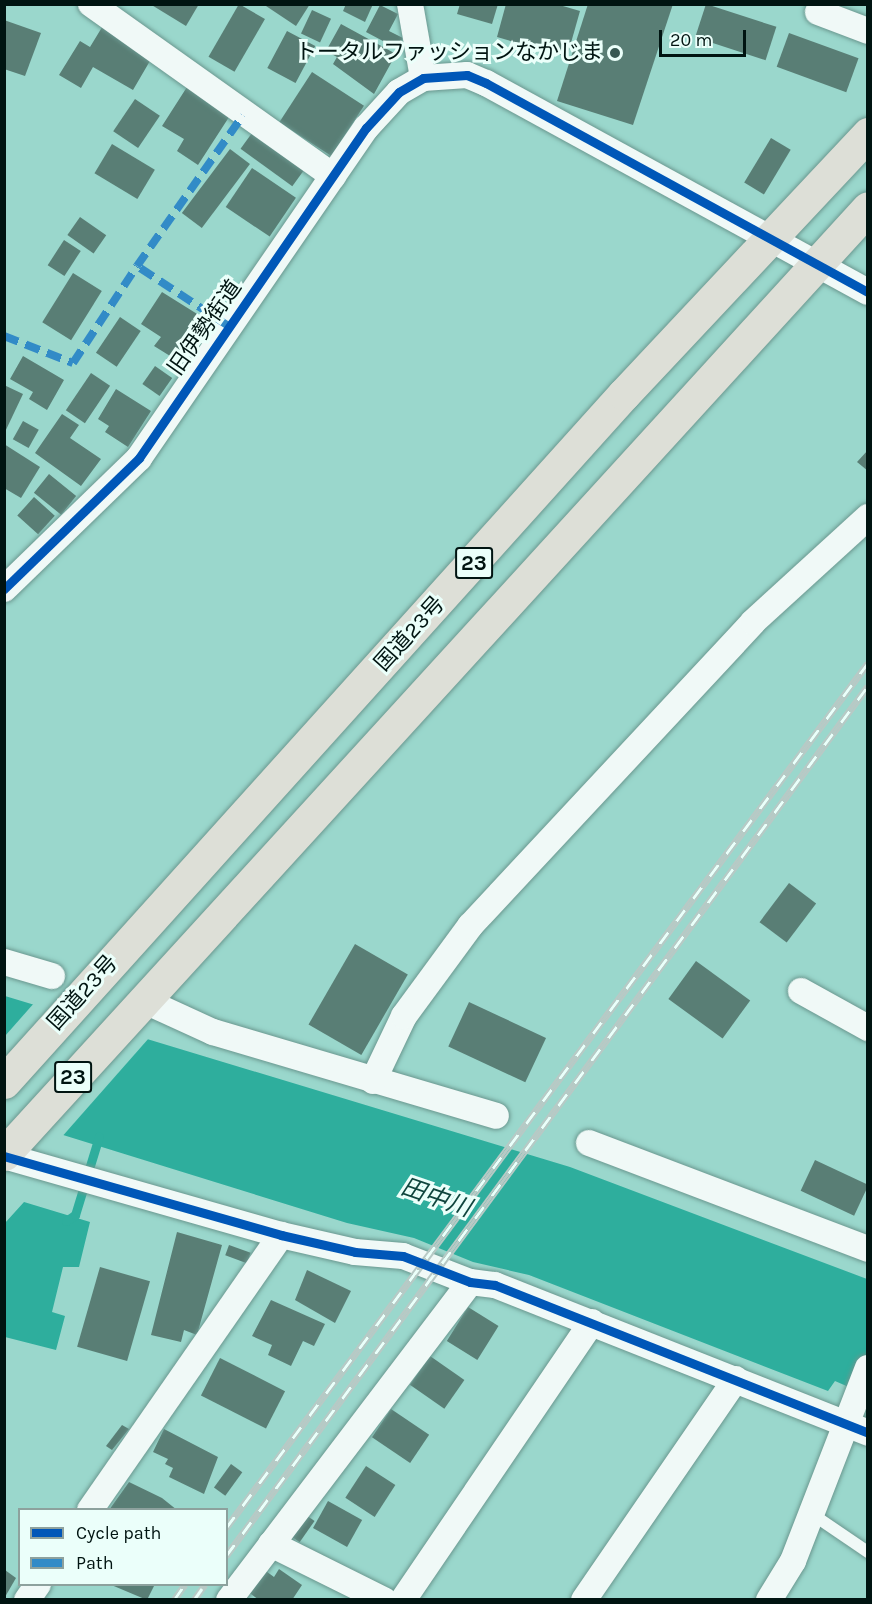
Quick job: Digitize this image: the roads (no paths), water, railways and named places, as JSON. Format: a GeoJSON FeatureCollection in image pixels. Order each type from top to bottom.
{"type":"FeatureCollection","features":[{"type":"Feature","properties":{"kind":"highway","name":"国道23号"},"geometry":{"type":"LineString","coordinates":[[4,1082],[82,992],[867,134]]}},
{"type":"Feature","properties":{"kind":"highway","name":"23"},"geometry":{"type":"LineString","coordinates":[[7,1152],[139,1004],[867,208]]}},
{"type":"Feature","properties":{"kind":"street"},"geometry":{"type":"LineString","coordinates":[[91,4],[333,176]]}},
{"type":"Feature","properties":{"kind":"street"},"geometry":{"type":"LineString","coordinates":[[410,4],[423,78],[467,75],[486,83],[867,292]]}},
{"type":"Feature","properties":{"kind":"street"},"geometry":{"type":"LineString","coordinates":[[818,12],[867,31]]}},
{"type":"Feature","properties":{"kind":"street","name":"旧伊勢街道"},"geometry":{"type":"LineString","coordinates":[[4,590],[139,458],[333,176],[382,109],[423,78]]}},
{"type":"Feature","properties":{"kind":"street"},"geometry":{"type":"LineString","coordinates":[[373,1081],[404,1016],[470,926],[753,622],[867,517]]}},
{"type":"Feature","properties":{"kind":"street"},"geometry":{"type":"LineString","coordinates":[[4,962],[52,976]]}},
{"type":"Feature","properties":{"kind":"street"},"geometry":{"type":"LineString","coordinates":[[801,991],[867,1028]]}},
{"type":"Feature","properties":{"kind":"street"},"geometry":{"type":"LineString","coordinates":[[139,1004],[213,1032],[496,1116]]}},
{"type":"Feature","properties":{"kind":"street"},"geometry":{"type":"LineString","coordinates":[[589,1143],[867,1250]]}},
{"type":"Feature","properties":{"kind":"street"},"geometry":{"type":"LineString","coordinates":[[7,1152],[281,1235],[355,1252],[403,1256],[470,1282],[495,1285],[854,1424]]}},
{"type":"Feature","properties":{"kind":"street"},"geometry":{"type":"LineString","coordinates":[[91,1508],[281,1235]]}},
{"type":"Feature","properties":{"kind":"street"},"geometry":{"type":"LineString","coordinates":[[229,1599],[470,1282]]}},
{"type":"Feature","properties":{"kind":"street"},"geometry":{"type":"LineString","coordinates":[[403,1599],[592,1322]]}},
{"type":"Feature","properties":{"kind":"street"},"geometry":{"type":"LineString","coordinates":[[768,1599],[793,1561],[854,1424],[867,1368]]}},
{"type":"Feature","properties":{"kind":"street"},"geometry":{"type":"LineString","coordinates":[[584,1599],[736,1379]]}},
{"type":"Feature","properties":{"kind":"street"},"geometry":{"type":"LineString","coordinates":[[271,1544],[384,1599]]}},
{"type":"Feature","properties":{"kind":"street"},"geometry":{"type":"LineString","coordinates":[[27,1599],[37,1586]]}},
{"type":"Feature","properties":{"kind":"lane"},"geometry":{"type":"LineString","coordinates":[[812,1514],[867,1552]]}},
{"type":"Feature","properties":{"kind":"water","name":"田中川"},"geometry":{"type":"Polygon","coordinates":[[[5,996],[570,1167],[867,1279],[867,1395],[835,1381],[828,1391],[529,1275],[473,1262],[414,1238],[347,1223],[5,1117],[5,996]]]}},
{"type":"Feature","properties":{"kind":"water"},"geometry":{"type":"Polygon","coordinates":[[[24,1202],[90,1222],[79,1267],[63,1267],[52,1312],[65,1316],[56,1350],[5,1337],[5,1223],[24,1202]]]}},
{"type":"Feature","properties":{"kind":"waterway"},"geometry":{"type":"LineString","coordinates":[[89,1169],[99,1137]]}},
{"type":"Feature","properties":{"kind":"waterway"},"geometry":{"type":"LineString","coordinates":[[66,1221],[75,1215],[83,1188]]}},
{"type":"Feature","properties":{"kind":"railway"},"geometry":{"type":"LineString","coordinates":[[228,1525],[868,663]]}},
{"type":"Feature","properties":{"kind":"railway"},"geometry":{"type":"LineString","coordinates":[[228,1553],[868,686]]}},
{"type":"Feature","properties":{"kind":"railway"},"geometry":{"type":"LineString","coordinates":[[174,1600],[184,1586]]}},
{"type":"Feature","properties":{"kind":"railway"},"geometry":{"type":"LineString","coordinates":[[194,1600],[204,1586]]}},
{"type":"Feature","properties":{"kind":"place","name":"トータルファッションなかじま"},"geometry":{"type":"Point","coordinates":[615,53]}}]}
